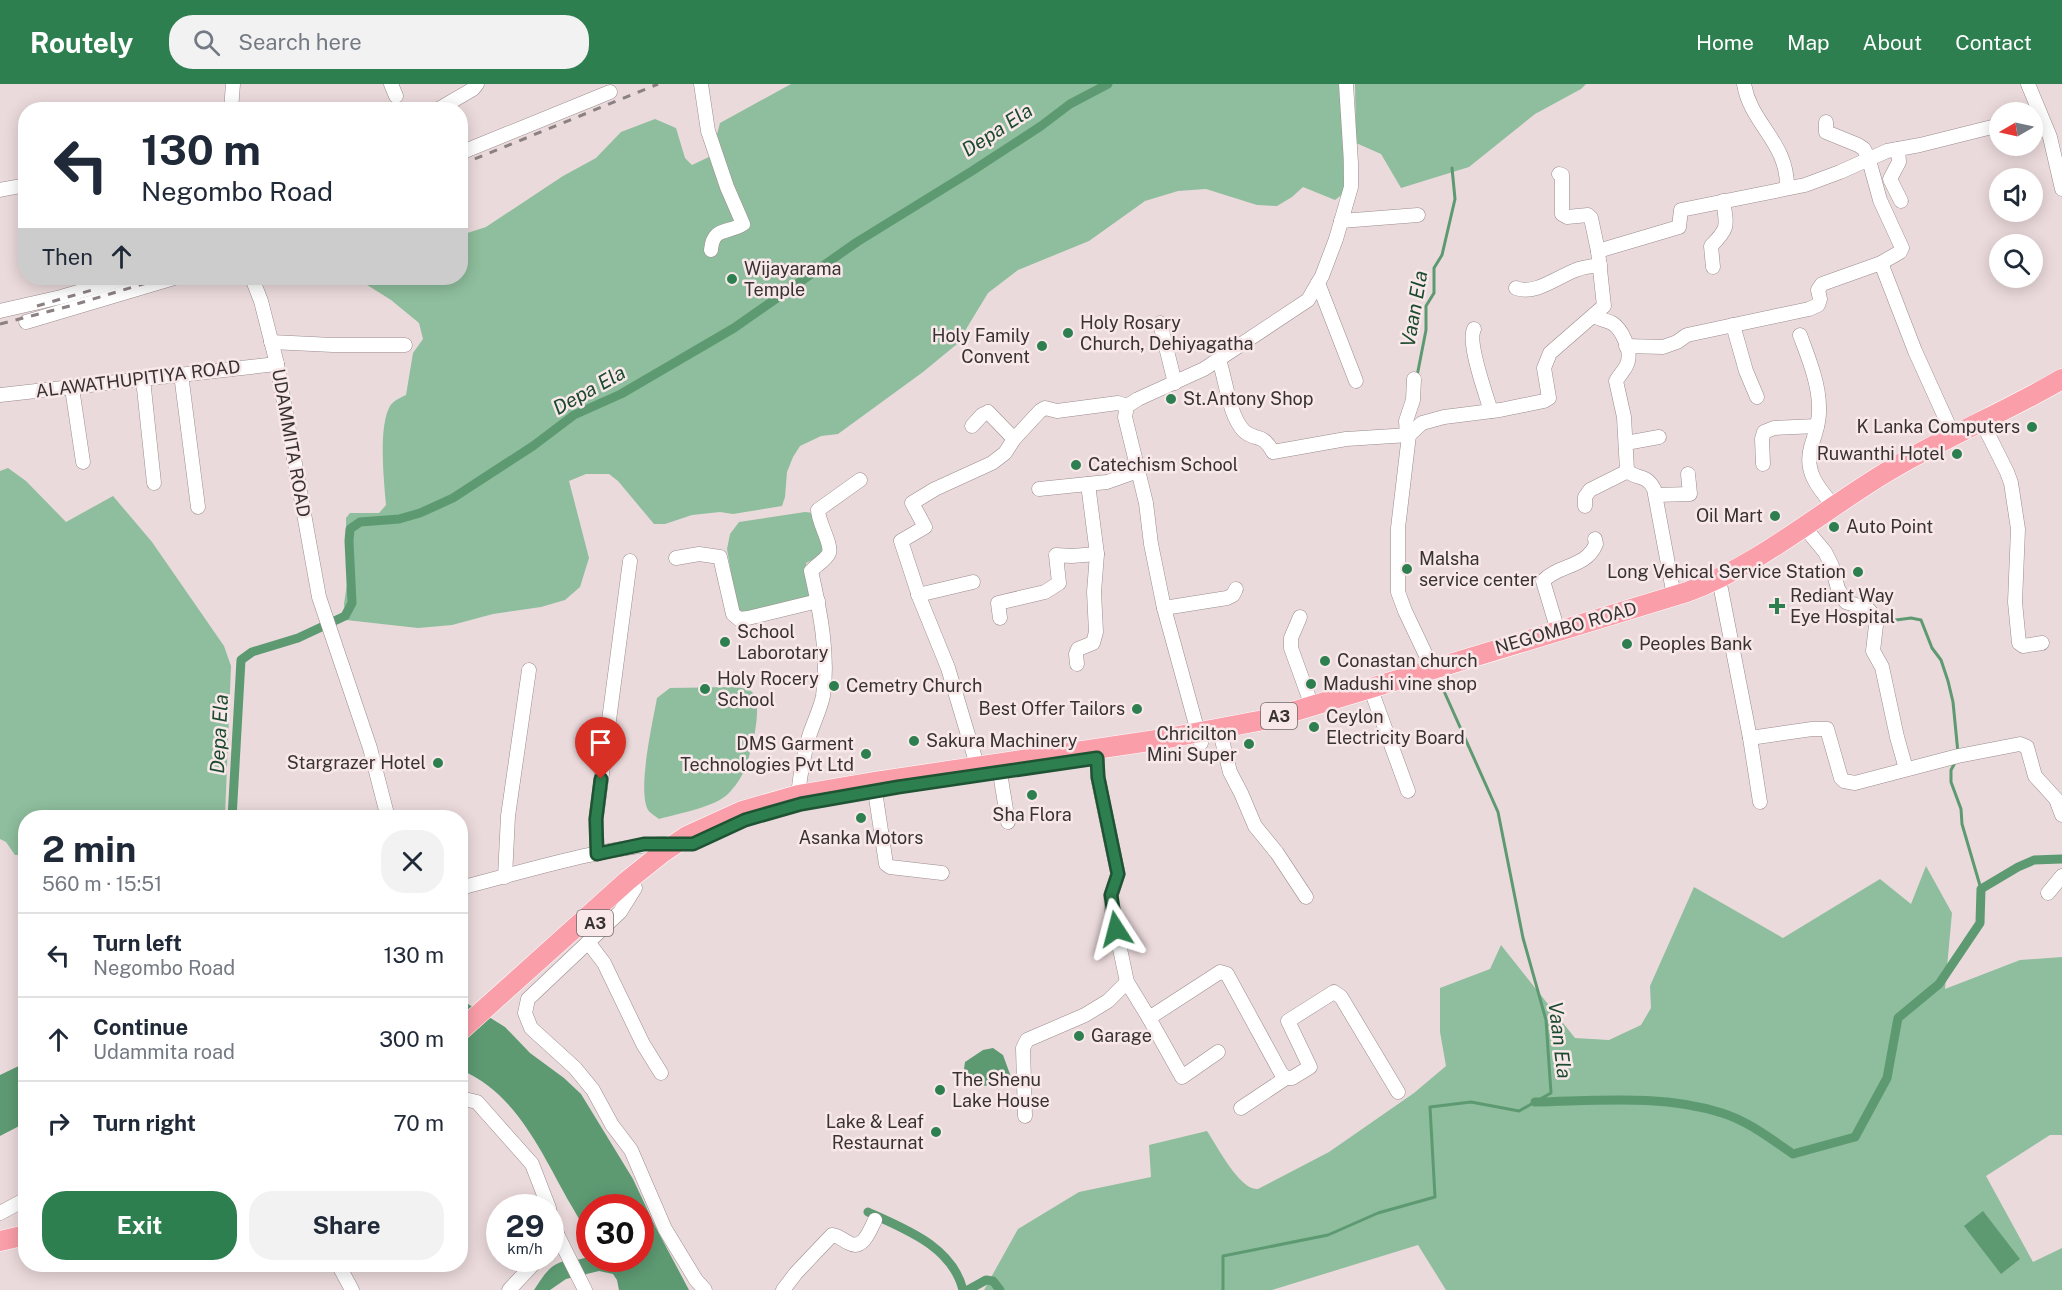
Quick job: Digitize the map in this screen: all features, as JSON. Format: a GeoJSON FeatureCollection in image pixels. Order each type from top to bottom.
{"type":"FeatureCollection","features":[{"type":"Feature","properties":{"kind":"highway","name":"NEGOMBO ROAD"},"geometry":{"type":"LineString","coordinates":[[468,1025],[635,888],[684,843],[774,811],[875,791],[1097,758],[1201,738],[1674,596],[1703,586],[1747,563],[1892,468],[2062,379]]}},
{"type":"Feature","properties":{"kind":"highway","name":"NEGOMBO ROAD"},"geometry":{"type":"LineString","coordinates":[[468,1033],[627,881],[705,827],[742,811],[798,795],[976,765],[1201,738],[1222,740],[1271,729],[1654,613],[1721,589],[1781,554],[1878,488],[2062,392]]}},
{"type":"Feature","properties":{"kind":"highway"},"geometry":{"type":"LineString","coordinates":[[0,1232],[18,1229]]}},
{"type":"Feature","properties":{"kind":"highway"},"geometry":{"type":"LineString","coordinates":[[0,1241],[18,1237]]}},
{"type":"Feature","properties":{"kind":"street"},"geometry":{"type":"LineString","coordinates":[[232,102],[233,84]]}},
{"type":"Feature","properties":{"kind":"street"},"geometry":{"type":"LineString","coordinates":[[450,102],[473,89],[477,84]]}},
{"type":"Feature","properties":{"kind":"street"},"geometry":{"type":"LineString","coordinates":[[700,84],[708,130],[743,224],[716,235],[712,239],[711,250]]}},
{"type":"Feature","properties":{"kind":"street"},"geometry":{"type":"LineString","coordinates":[[1201,738],[1164,608],[1138,471],[1125,417],[1127,406],[1219,360],[1308,300],[1318,283],[1348,199],[1352,176],[1346,84]]}},
{"type":"Feature","properties":{"kind":"street"},"geometry":{"type":"LineString","coordinates":[[1744,84],[1751,106],[1783,158],[1787,174],[1787,188]]}},
{"type":"Feature","properties":{"kind":"street"},"geometry":{"type":"LineString","coordinates":[[2028,84],[2033,102]]}},
{"type":"Feature","properties":{"kind":"street"},"geometry":{"type":"LineString","coordinates":[[468,150],[610,92]]}},
{"type":"Feature","properties":{"kind":"street"},"geometry":{"type":"LineString","coordinates":[[1626,346],[1663,347],[1687,335],[1809,309],[1818,305],[1820,299],[1818,290],[1822,284],[1881,262],[1900,252],[1902,248],[1880,200],[1864,149],[1826,132],[1826,122]]}},
{"type":"Feature","properties":{"kind":"street"},"geometry":{"type":"LineString","coordinates":[[2043,125],[2050,137],[2061,181]]}},
{"type":"Feature","properties":{"kind":"street"},"geometry":{"type":"LineString","coordinates":[[1598,251],[1679,227],[1681,210],[1812,183],[1877,155],[1989,128]]}},
{"type":"Feature","properties":{"kind":"street"},"geometry":{"type":"LineString","coordinates":[[1898,149],[1899,162],[1890,179],[1901,201]]}},
{"type":"Feature","properties":{"kind":"street"},"geometry":{"type":"LineString","coordinates":[[1219,360],[1238,424],[1245,433],[1264,439],[1273,452],[1346,439],[1408,435],[1422,423],[1444,417],[1544,401],[1549,398],[1544,368],[1550,353],[1604,306],[1598,251],[1591,218],[1588,215],[1567,217],[1562,214],[1562,175],[1559,174]]}},
{"type":"Feature","properties":{"kind":"street"},"geometry":{"type":"LineString","coordinates":[[0,190],[18,187]]}},
{"type":"Feature","properties":{"kind":"street"},"geometry":{"type":"LineString","coordinates":[[1713,267],[1711,246],[1724,234],[1726,227],[1723,201]]}},
{"type":"Feature","properties":{"kind":"street"},"geometry":{"type":"LineString","coordinates":[[1341,221],[1418,215]]}},
{"type":"Feature","properties":{"kind":"street"},"geometry":{"type":"LineString","coordinates":[[1881,262],[1915,351],[1953,435]]}},
{"type":"Feature","properties":{"kind":"street"},"geometry":{"type":"LineString","coordinates":[[1516,288],[1521,290],[1536,288],[1578,269],[1600,266]]}},
{"type":"Feature","properties":{"kind":"street"},"geometry":{"type":"LineString","coordinates":[[1318,283],[1356,381]]}},
{"type":"Feature","properties":{"kind":"street"},"geometry":{"type":"LineString","coordinates":[[0,311],[102,285]]}},
{"type":"Feature","properties":{"kind":"street"},"geometry":{"type":"LineString","coordinates":[[26,322],[150,285]]}},
{"type":"Feature","properties":{"kind":"street","name":"UDAMMITA ROAD"},"geometry":{"type":"LineString","coordinates":[[255,285],[277,363],[315,580],[370,748],[386,810]]}},
{"type":"Feature","properties":{"kind":"street"},"geometry":{"type":"LineString","coordinates":[[1595,316],[1613,324],[1621,332],[1626,346],[1629,362],[1616,381],[1624,417],[1628,471],[1630,475],[1645,478],[1650,482],[1656,495],[1674,596]]}},
{"type":"Feature","properties":{"kind":"street"},"geometry":{"type":"LineString","coordinates":[[1160,324],[1175,383]]}},
{"type":"Feature","properties":{"kind":"street"},"geometry":{"type":"LineString","coordinates":[[1734,325],[1746,371],[1757,397]]}},
{"type":"Feature","properties":{"kind":"street"},"geometry":{"type":"LineString","coordinates":[[1474,329],[1472,338],[1480,376],[1491,411]]}},
{"type":"Feature","properties":{"kind":"street"},"geometry":{"type":"LineString","coordinates":[[1800,335],[1820,406],[1810,450],[1809,466],[1820,490],[1833,505]]}},
{"type":"Feature","properties":{"kind":"street"},"geometry":{"type":"LineString","coordinates":[[271,342],[405,345]]}},
{"type":"Feature","properties":{"kind":"street","name":"ALAWATHUPITIYA ROAD"},"geometry":{"type":"LineString","coordinates":[[0,395],[277,363]]}},
{"type":"Feature","properties":{"kind":"street"},"geometry":{"type":"LineString","coordinates":[[181,374],[198,507]]}},
{"type":"Feature","properties":{"kind":"street"},"geometry":{"type":"LineString","coordinates":[[143,379],[154,483]]}},
{"type":"Feature","properties":{"kind":"street"},"geometry":{"type":"LineString","coordinates":[[1414,379],[1413,400],[1406,421],[1408,435],[1398,528],[1398,592],[1432,668]]}},
{"type":"Feature","properties":{"kind":"street"},"geometry":{"type":"LineString","coordinates":[[72,388],[83,462]]}},
{"type":"Feature","properties":{"kind":"street"},"geometry":{"type":"LineString","coordinates":[[976,765],[946,660],[918,595],[901,541],[925,527],[912,503],[935,489],[992,463],[1005,453],[1014,438],[1045,408],[1058,411],[1118,404],[1127,406]]}},
{"type":"Feature","properties":{"kind":"street"},"geometry":{"type":"LineString","coordinates":[[972,426],[988,412],[1014,438]]}},
{"type":"Feature","properties":{"kind":"street"},"geometry":{"type":"LineString","coordinates":[[1763,464],[1764,432],[1774,428],[1817,426]]}},
{"type":"Feature","properties":{"kind":"street"},"geometry":{"type":"LineString","coordinates":[[1986,430],[2011,483],[2018,529],[2014,592],[2019,643],[2023,646],[2042,643]]}},
{"type":"Feature","properties":{"kind":"street"},"geometry":{"type":"LineString","coordinates":[[1626,443],[1659,437]]}},
{"type":"Feature","properties":{"kind":"street"},"geometry":{"type":"LineString","coordinates":[[1039,489],[1107,482],[1138,471]]}},
{"type":"Feature","properties":{"kind":"street"},"geometry":{"type":"LineString","coordinates":[[1585,507],[1585,497],[1590,490],[1628,471]]}},
{"type":"Feature","properties":{"kind":"street"},"geometry":{"type":"LineString","coordinates":[[1656,495],[1690,494],[1688,474]]}},
{"type":"Feature","properties":{"kind":"street"},"geometry":{"type":"LineString","coordinates":[[798,795],[808,741],[823,691],[825,659],[818,601],[811,571],[827,557],[829,549],[820,525],[818,510],[860,480]]}},
{"type":"Feature","properties":{"kind":"street"},"geometry":{"type":"LineString","coordinates":[[1077,664],[1078,649],[1094,643],[1096,632],[1094,592],[1097,554],[1088,484]]}},
{"type":"Feature","properties":{"kind":"street"},"geometry":{"type":"LineString","coordinates":[[1810,534],[1826,552],[1838,589],[1846,602],[1868,609],[1874,616],[1876,625],[1873,651],[1882,667],[1906,770]]}},
{"type":"Feature","properties":{"kind":"street"},"geometry":{"type":"LineString","coordinates":[[1558,631],[1544,581],[1549,574],[1576,565],[1590,555],[1596,544],[1594,538]]}},
{"type":"Feature","properties":{"kind":"street"},"geometry":{"type":"LineString","coordinates":[[676,558],[699,554],[720,557],[733,614],[739,619],[818,601]]}},
{"type":"Feature","properties":{"kind":"street"},"geometry":{"type":"LineString","coordinates":[[1000,618],[998,603],[1044,592],[1059,583],[1056,555],[1097,554]]}},
{"type":"Feature","properties":{"kind":"street"},"geometry":{"type":"LineString","coordinates":[[597,854],[596,819],[630,561]]}},
{"type":"Feature","properties":{"kind":"street"},"geometry":{"type":"LineString","coordinates":[[918,595],[973,582]]}},
{"type":"Feature","properties":{"kind":"street"},"geometry":{"type":"LineString","coordinates":[[1164,608],[1227,598],[1233,595],[1236,589]]}},
{"type":"Feature","properties":{"kind":"street"},"geometry":{"type":"LineString","coordinates":[[1721,589],[1760,802]]}},
{"type":"Feature","properties":{"kind":"street"},"geometry":{"type":"LineString","coordinates":[[1300,617],[1291,638],[1291,648],[1312,706]]}},
{"type":"Feature","properties":{"kind":"street"},"geometry":{"type":"LineString","coordinates":[[505,877],[508,816],[529,670]]}},
{"type":"Feature","properties":{"kind":"street"},"geometry":{"type":"LineString","coordinates":[[1374,698],[1408,791]]}},
{"type":"Feature","properties":{"kind":"street"},"geometry":{"type":"LineString","coordinates":[[1750,738],[1827,729],[1831,736],[1837,770],[1841,778],[1855,783],[2020,744],[2027,747],[2035,776],[2056,799],[2062,815]]}},
{"type":"Feature","properties":{"kind":"street"},"geometry":{"type":"LineString","coordinates":[[1222,740],[1230,772],[1255,826],[1277,853],[1306,897]]}},
{"type":"Feature","properties":{"kind":"street"},"geometry":{"type":"LineString","coordinates":[[1097,758],[1098,777],[1118,874],[1111,895],[1112,911],[1127,982],[1182,1077],[1218,1052]]}},
{"type":"Feature","properties":{"kind":"street"},"geometry":{"type":"LineString","coordinates":[[1000,773],[1008,822]]}},
{"type":"Feature","properties":{"kind":"street"},"geometry":{"type":"LineString","coordinates":[[875,791],[885,864],[890,867],[942,873]]}},
{"type":"Feature","properties":{"kind":"street"},"geometry":{"type":"LineString","coordinates":[[468,886],[644,844],[684,843]]}},
{"type":"Feature","properties":{"kind":"street"},"geometry":{"type":"LineString","coordinates":[[2048,893],[2062,876]]}},
{"type":"Feature","properties":{"kind":"street"},"geometry":{"type":"LineString","coordinates":[[635,888],[620,912],[528,999],[525,1013],[531,1028],[575,1068],[593,1090],[612,1125],[631,1150],[665,1229],[696,1280],[705,1290]]}},
{"type":"Feature","properties":{"kind":"street"},"geometry":{"type":"LineString","coordinates":[[588,942],[604,963],[643,1044],[661,1072]]}},
{"type":"Feature","properties":{"kind":"street"},"geometry":{"type":"LineString","coordinates":[[1149,1018],[1220,972],[1227,974],[1281,1073],[1286,1078]]}},
{"type":"Feature","properties":{"kind":"street"},"geometry":{"type":"LineString","coordinates":[[1024,1116],[1023,1048],[1028,1040],[1085,1015],[1108,1001],[1127,982]]}},
{"type":"Feature","properties":{"kind":"street"},"geometry":{"type":"LineString","coordinates":[[1241,1108],[1286,1078],[1292,1078],[1310,1066],[1288,1021],[1334,992],[1341,997],[1398,1092]]}},
{"type":"Feature","properties":{"kind":"street"},"geometry":{"type":"LineString","coordinates":[[468,1100],[477,1102],[532,1164],[544,1194]]}},
{"type":"Feature","properties":{"kind":"street"},"geometry":{"type":"LineString","coordinates":[[0,1214],[18,1204]]}},
{"type":"Feature","properties":{"kind":"street"},"geometry":{"type":"LineString","coordinates":[[783,1290],[832,1235],[840,1236],[851,1245],[856,1245],[866,1239],[875,1220]]}},
{"type":"Feature","properties":{"kind":"street"},"geometry":{"type":"LineString","coordinates":[[564,1250],[583,1287]]}},
{"type":"Feature","properties":{"kind":"street"},"geometry":{"type":"LineString","coordinates":[[342,1272],[352,1290]]}},
{"type":"Feature","properties":{"kind":"street"},"geometry":{"type":"LineString","coordinates":[[509,1290],[526,1272]]}},
{"type":"Feature","properties":{"kind":"shaded area"},"geometry":{"type":"Polygon","coordinates":[[[791,84],[1339,84],[1344,193],[1335,200],[1303,187],[1277,206],[1257,205],[1206,189],[1178,191],[1145,201],[1089,241],[1018,270],[988,293],[957,344],[923,372],[838,434],[821,436],[800,446],[787,472],[782,506],[733,514],[720,512],[692,515],[665,524],[654,524],[618,481],[609,474],[586,474],[569,481],[589,558],[580,587],[565,600],[541,607],[493,614],[452,625],[418,628],[346,620],[344,604],[347,584],[346,518],[350,513],[379,513],[386,505],[383,440],[386,415],[390,406],[397,399],[406,395],[413,353],[423,339],[419,323],[391,300],[367,285],[468,285],[468,233],[486,227],[563,176],[596,158],[621,132],[655,119],[676,128],[685,158],[692,165],[711,156],[720,123],[791,84]]]}},
{"type":"Feature","properties":{"kind":"shaded area"},"geometry":{"type":"Polygon","coordinates":[[[1355,84],[1586,84],[1535,114],[1469,167],[1401,188],[1381,154],[1356,143],[1355,84]]]}},
{"type":"Feature","properties":{"kind":"shaded area"},"geometry":{"type":"Polygon","coordinates":[[[8,468],[26,481],[66,522],[113,496],[152,542],[224,646],[231,666],[225,810],[18,810],[18,855],[15,855],[6,842],[0,839],[0,471],[8,468]]]}},
{"type":"Feature","properties":{"kind":"shaded area"},"geometry":{"type":"Polygon","coordinates":[[[805,512],[814,513],[824,550],[820,556],[806,563],[812,594],[809,598],[740,614],[737,609],[727,549],[730,534],[739,522],[805,512]]]}},
{"type":"Feature","properties":{"kind":"shaded area"},"geometry":{"type":"Polygon","coordinates":[[[731,687],[749,690],[756,700],[755,734],[741,777],[722,799],[695,810],[659,819],[648,810],[644,787],[657,698],[670,688],[731,687]]]}},
{"type":"Feature","properties":{"kind":"shaded area"},"geometry":{"type":"Polygon","coordinates":[[[1926,866],[1952,913],[1945,989],[2020,960],[2062,957],[2062,1135],[2050,1135],[1986,1176],[2033,1262],[2062,1248],[2062,1290],[1446,1290],[1418,1245],[1272,1290],[984,1290],[1018,1229],[1079,1192],[1151,1177],[1149,1145],[1207,1131],[1244,1183],[1251,1188],[1258,1189],[1329,1152],[1414,1093],[1446,1066],[1440,1032],[1440,988],[1490,969],[1501,945],[1575,1038],[1609,1040],[1641,1025],[1651,1008],[1650,986],[1694,887],[1783,938],[1880,879],[1911,904],[1926,866]]]}},
{"type":"Feature","properties":{"kind":"shaded area"},"geometry":{"type":"Polygon","coordinates":[[[468,1004],[505,1027],[530,1053],[564,1078],[581,1094],[640,1194],[576,1194],[576,1213],[527,1128],[498,1094],[481,1080],[468,1074],[468,1004]]]}},
{"type":"Feature","properties":{"kind":"shaded area"},"geometry":{"type":"Polygon","coordinates":[[[993,1048],[1003,1055],[1011,1077],[1008,1082],[983,1086],[964,1069],[965,1062],[983,1050],[993,1048]]]}},
{"type":"Feature","properties":{"kind":"shaded area"},"geometry":{"type":"Polygon","coordinates":[[[18,1066],[18,1127],[0,1136],[0,1075],[18,1066]]]}},
{"type":"Feature","properties":{"kind":"shaded area"},"geometry":{"type":"Polygon","coordinates":[[[1983,1211],[2020,1259],[2001,1274],[1964,1226],[1983,1211]]]}},
{"type":"Feature","properties":{"kind":"shaded area"},"geometry":{"type":"Polygon","coordinates":[[[654,1224],[689,1290],[619,1290],[613,1274],[604,1272],[654,1272],[654,1224]]]}},
{"type":"Feature","properties":{"kind":"shaded area"},"geometry":{"type":"Polygon","coordinates":[[[576,1260],[576,1272],[595,1272],[566,1279],[550,1290],[534,1290],[547,1272],[564,1272],[564,1261],[576,1260]]]}},
{"type":"Feature","properties":{"kind":"waterway","name":"Depa Ela"},"geometry":{"type":"LineString","coordinates":[[232,810],[241,660],[252,652],[298,638],[345,616],[352,603],[350,529],[360,522],[399,519],[420,513],[453,498],[533,446],[574,415],[621,394],[734,328],[857,242],[972,171],[1070,104],[1108,84]]}},
{"type":"Feature","properties":{"kind":"waterway","name":"Vaan Ela"},"geometry":{"type":"LineString","coordinates":[[1417,376],[1426,330],[1426,306],[1434,293],[1434,268],[1442,255],[1455,199],[1452,168]]}},
{"type":"Feature","properties":{"kind":"waterway"},"geometry":{"type":"LineString","coordinates":[[1877,612],[1896,620],[1911,618],[1921,620],[1932,648],[1941,660],[1948,681],[1953,702],[1958,753]]}},
{"type":"Feature","properties":{"kind":"waterway","name":"Vaan Ela"},"geometry":{"type":"LineString","coordinates":[[1223,1290],[1223,1256],[1328,1235],[1378,1213],[1435,1197],[1430,1107],[1471,1102],[1519,1111],[1551,1093],[1546,1020],[1523,938],[1498,812],[1439,680]]}},
{"type":"Feature","properties":{"kind":"waterway"},"geometry":{"type":"LineString","coordinates":[[1956,761],[1951,770],[1951,782],[1961,809],[1962,824],[1981,889]]}},
{"type":"Feature","properties":{"kind":"waterway"},"geometry":{"type":"LineString","coordinates":[[1535,1102],[1629,1100],[1699,1107],[1741,1121],[1793,1154],[1855,1137],[1887,1078],[1898,1018],[1939,984],[1980,923],[1981,889],[2034,860],[2061,859]]}},
{"type":"Feature","properties":{"kind":"waterway"},"geometry":{"type":"LineString","coordinates":[[868,1212],[897,1225],[938,1250],[949,1262],[963,1290]]}},
{"type":"Feature","properties":{"kind":"waterway"},"geometry":{"type":"LineString","coordinates":[[968,1290],[986,1280],[993,1281],[1000,1290]]}},
{"type":"Feature","properties":{"kind":"railway"},"geometry":{"type":"LineString","coordinates":[[468,162],[658,84]]}},
{"type":"Feature","properties":{"kind":"railway"},"geometry":{"type":"LineString","coordinates":[[0,324],[140,285]]}},
{"type":"Feature","properties":{"kind":"railway"},"geometry":{"type":"LineString","coordinates":[[37,306],[92,290]]}},
{"type":"Feature","properties":{"kind":"place","name":"Wijayarama Temple"},"geometry":{"type":"Point","coordinates":[732,279]}},
{"type":"Feature","properties":{"kind":"place","name":"Holy Rosary Church, Dehiyagatha"},"geometry":{"type":"Point","coordinates":[1068,333]}},
{"type":"Feature","properties":{"kind":"place","name":"Holy Family Convent"},"geometry":{"type":"Point","coordinates":[1042,346]}},
{"type":"Feature","properties":{"kind":"place","name":"St.Antony Shop"},"geometry":{"type":"Point","coordinates":[1171,399]}},
{"type":"Feature","properties":{"kind":"place","name":"K Lanka Computers"},"geometry":{"type":"Point","coordinates":[2032,427]}},
{"type":"Feature","properties":{"kind":"place","name":"Ruwanthi Hotel"},"geometry":{"type":"Point","coordinates":[1957,454]}},
{"type":"Feature","properties":{"kind":"place","name":"Catechism School"},"geometry":{"type":"Point","coordinates":[1076,465]}},
{"type":"Feature","properties":{"kind":"place","name":"Oil Mart"},"geometry":{"type":"Point","coordinates":[1775,516]}},
{"type":"Feature","properties":{"kind":"place","name":"Auto Point"},"geometry":{"type":"Point","coordinates":[1834,527]}},
{"type":"Feature","properties":{"kind":"place","name":"Malsha service center"},"geometry":{"type":"Point","coordinates":[1407,569]}},
{"type":"Feature","properties":{"kind":"place","name":"Long Vehical Service Station"},"geometry":{"type":"Point","coordinates":[1858,572]}},
{"type":"Feature","properties":{"kind":"place","name":"Rediant Way Eye Hospital"},"geometry":{"type":"Point","coordinates":[1777,606]}},
{"type":"Feature","properties":{"kind":"place","name":"School Laborotary"},"geometry":{"type":"Point","coordinates":[725,642]}},
{"type":"Feature","properties":{"kind":"place","name":"Peoples Bank"},"geometry":{"type":"Point","coordinates":[1627,644]}},
{"type":"Feature","properties":{"kind":"place","name":"Conastan church"},"geometry":{"type":"Point","coordinates":[1325,661]}},
{"type":"Feature","properties":{"kind":"place","name":"Madushi vine shop"},"geometry":{"type":"Point","coordinates":[1311,684]}},
{"type":"Feature","properties":{"kind":"place","name":"Cemetry Church"},"geometry":{"type":"Point","coordinates":[834,686]}},
{"type":"Feature","properties":{"kind":"place","name":"Holy Rocery School"},"geometry":{"type":"Point","coordinates":[705,689]}},
{"type":"Feature","properties":{"kind":"place","name":"Best Offer Tailors"},"geometry":{"type":"Point","coordinates":[1137,709]}},
{"type":"Feature","properties":{"kind":"place","name":"Ceylon Electricity Board"},"geometry":{"type":"Point","coordinates":[1314,727]}},
{"type":"Feature","properties":{"kind":"place","name":"Sakura Machinery"},"geometry":{"type":"Point","coordinates":[914,741]}},
{"type":"Feature","properties":{"kind":"place","name":"Chricilton Mini Super"},"geometry":{"type":"Point","coordinates":[1249,744]}},
{"type":"Feature","properties":{"kind":"place","name":"DMS Garment Technologies Pvt Ltd"},"geometry":{"type":"Point","coordinates":[866,754]}},
{"type":"Feature","properties":{"kind":"place","name":"Stargrazer Hotel"},"geometry":{"type":"Point","coordinates":[438,763]}},
{"type":"Feature","properties":{"kind":"place","name":"Sha Flora"},"geometry":{"type":"Point","coordinates":[1032,795]}},
{"type":"Feature","properties":{"kind":"place","name":"Asanka Motors"},"geometry":{"type":"Point","coordinates":[861,818]}},
{"type":"Feature","properties":{"kind":"place","name":"Garage"},"geometry":{"type":"Point","coordinates":[1079,1036]}},
{"type":"Feature","properties":{"kind":"place","name":"The Shenu Lake House"},"geometry":{"type":"Point","coordinates":[940,1090]}},
{"type":"Feature","properties":{"kind":"place","name":"Lake & Leaf Restaurnat"},"geometry":{"type":"Point","coordinates":[936,1132]}},
{"type":"Feature","properties":{"kind":"route"},"geometry":{"type":"LineString","coordinates":[[601,779],[596,819],[597,854],[644,844],[693,844],[745,820],[801,804],[898,787],[1097,758],[1105,816],[1118,874],[1111,895],[1116,929]]}}]}
